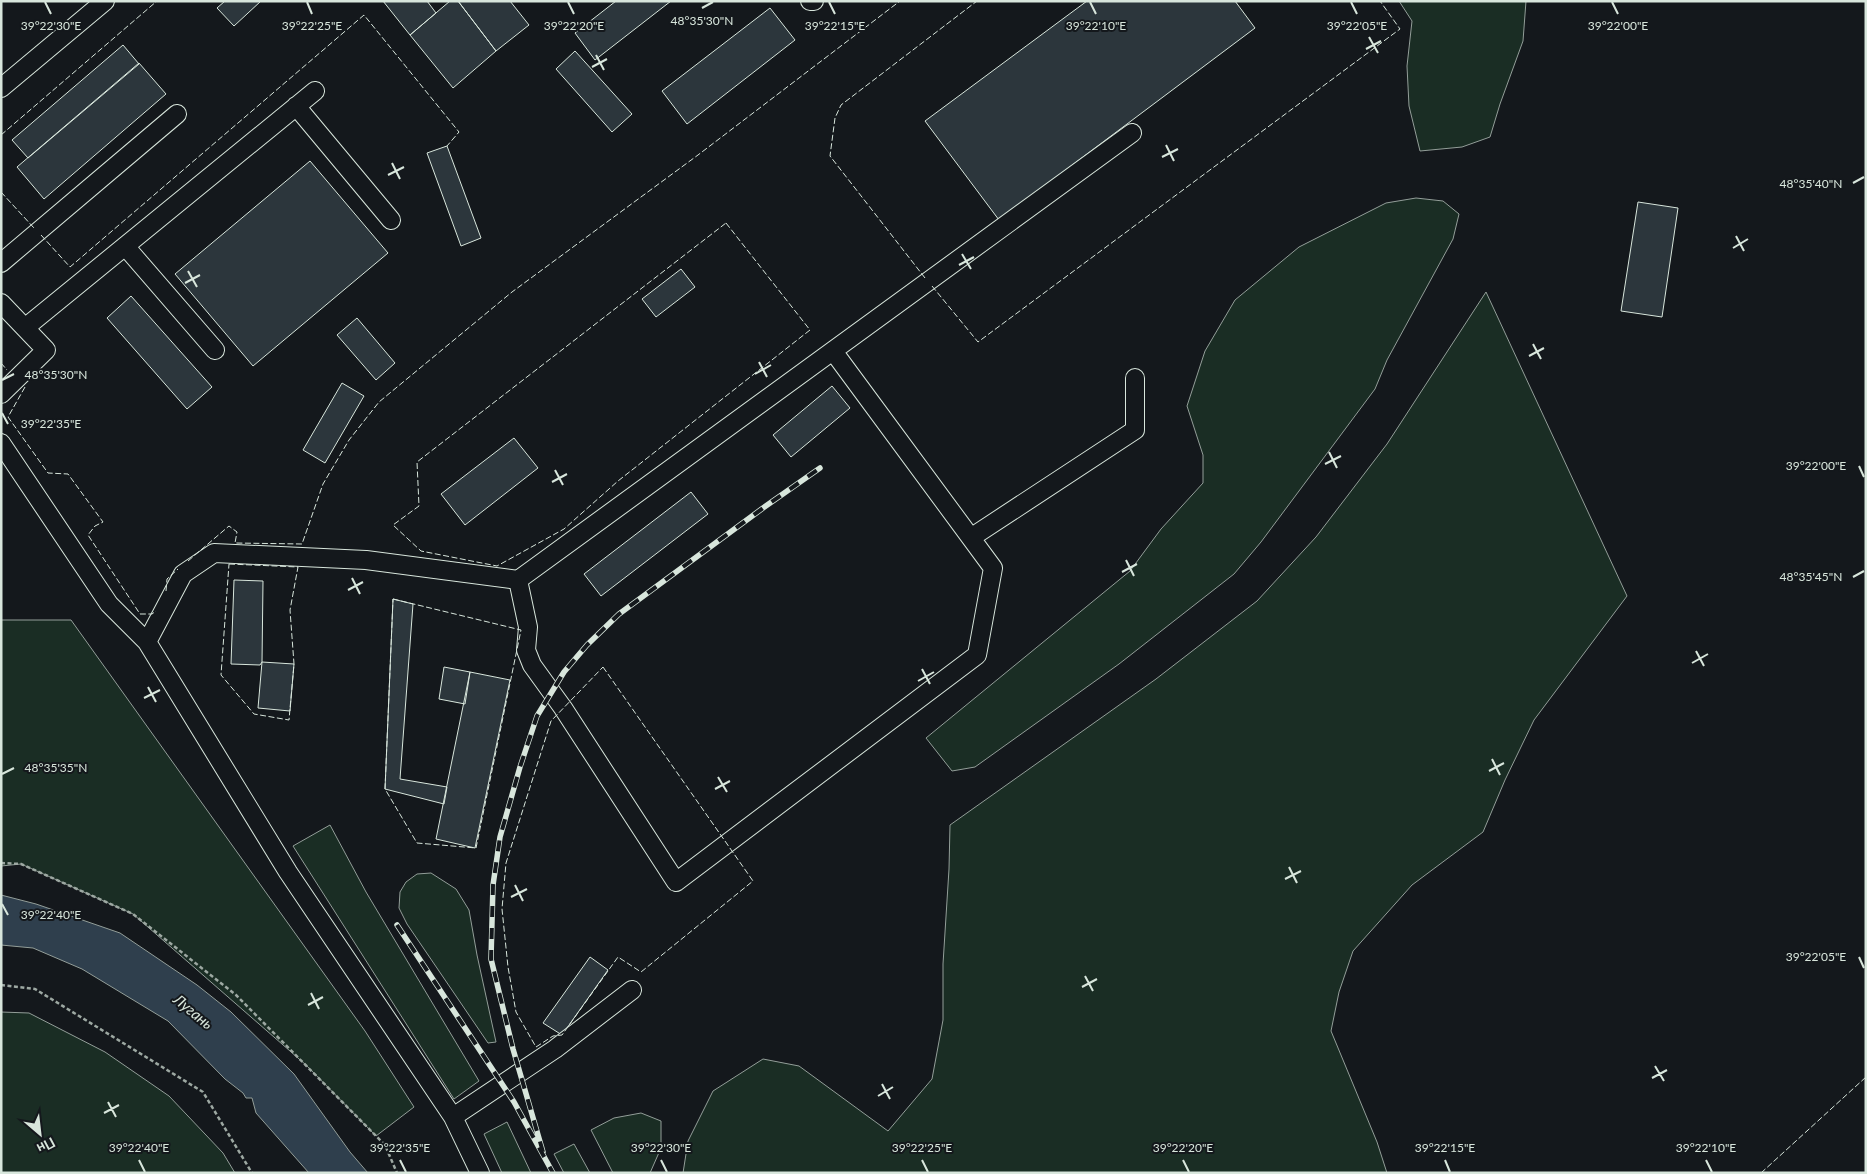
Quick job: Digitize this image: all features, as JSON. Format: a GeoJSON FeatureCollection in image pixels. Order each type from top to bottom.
{"type":"FeatureCollection","features":[{"type":"Feature","properties":{"kind":"street"},"geometry":{"type":"LineString","coordinates":[[1,88],[105,1]]}},
{"type":"Feature","properties":{"kind":"street"},"geometry":{"type":"LineString","coordinates":[[26,328],[315,90]]}},
{"type":"Feature","properties":{"kind":"street"},"geometry":{"type":"LineString","coordinates":[[296,106],[390,220]]}},
{"type":"Feature","properties":{"kind":"street"},"geometry":{"type":"LineString","coordinates":[[1,263],[177,114]]}},
{"type":"Feature","properties":{"kind":"street"},"geometry":{"type":"LineString","coordinates":[[148,642],[183,574],[214,553],[366,560],[518,580],[1132,133]]}},
{"type":"Feature","properties":{"kind":"street"},"geometry":{"type":"LineString","coordinates":[[125,246],[215,350]]}},
{"type":"Feature","properties":{"kind":"street"},"geometry":{"type":"LineString","coordinates":[[1,303],[46,350],[1,394]]}},
{"type":"Feature","properties":{"kind":"street"},"geometry":{"type":"LineString","coordinates":[[518,580],[528,627],[526,650],[532,665],[563,708],[676,882],[977,655],[993,568],[833,351]]}},
{"type":"Feature","properties":{"kind":"street"},"geometry":{"type":"LineString","coordinates":[[972,537],[1135,430],[1136,378]]}},
{"type":"Feature","properties":{"kind":"street"},"geometry":{"type":"LineString","coordinates":[[1,443],[109,604],[148,642],[288,872],[453,1117],[480,1173]]}},
{"type":"Feature","properties":{"kind":"street"},"geometry":{"type":"LineString","coordinates":[[453,1117],[555,1049],[632,990]]}},
{"type":"Feature","properties":{"kind":"path"},"geometry":{"type":"LineString","coordinates":[[1,863],[21,864],[133,914],[236,995],[385,1145],[397,1173]]}},
{"type":"Feature","properties":{"kind":"path"},"geometry":{"type":"LineString","coordinates":[[1,985],[35,989],[203,1092],[252,1173]]}},
{"type":"Feature","properties":{"kind":"green space"},"geometry":{"type":"Polygon","coordinates":[[[1399,1],[1526,1],[1523,41],[1490,137],[1462,147],[1420,151],[1409,106],[1407,66],[1412,21],[1399,1]]]}},
{"type":"Feature","properties":{"kind":"green space"},"geometry":{"type":"Polygon","coordinates":[[[1416,198],[1443,201],[1459,214],[1453,239],[1387,360],[1375,389],[1261,542],[1234,574],[1119,664],[975,767],[952,771],[926,738],[1130,571],[1161,529],[1203,483],[1203,455],[1187,406],[1205,351],[1235,300],[1299,247],[1386,203],[1416,198]]]}},
{"type":"Feature","properties":{"kind":"green space"},"geometry":{"type":"Polygon","coordinates":[[[1486,292],[1627,596],[1534,720],[1505,780],[1483,832],[1412,885],[1353,951],[1339,992],[1331,1031],[1377,1142],[1387,1173],[683,1173],[688,1141],[713,1091],[763,1059],[799,1066],[888,1131],[932,1079],[943,1020],[943,964],[950,825],[1156,679],[1257,601],[1316,537],[1387,444],[1486,292]]]}},
{"type":"Feature","properties":{"kind":"green space"},"geometry":{"type":"Polygon","coordinates":[[[1,620],[71,620],[365,1031],[414,1107],[376,1136],[306,1065],[133,914],[21,864],[1,866],[1,620]]]}},
{"type":"Feature","properties":{"kind":"green space"},"geometry":{"type":"Polygon","coordinates":[[[330,825],[366,892],[479,1081],[454,1099],[293,846],[330,825]]]}},
{"type":"Feature","properties":{"kind":"green space"},"geometry":{"type":"Polygon","coordinates":[[[431,873],[456,889],[469,910],[496,1042],[488,1043],[407,924],[399,908],[400,892],[406,882],[417,874],[431,873]]]}},
{"type":"Feature","properties":{"kind":"green space"},"geometry":{"type":"Polygon","coordinates":[[[1,1012],[29,1013],[105,1052],[169,1096],[223,1153],[235,1173],[1,1173],[1,1012]]]}},
{"type":"Feature","properties":{"kind":"green space"},"geometry":{"type":"Polygon","coordinates":[[[641,1113],[661,1121],[661,1148],[650,1173],[613,1173],[591,1130],[614,1118],[641,1113]]]}},
{"type":"Feature","properties":{"kind":"green space"},"geometry":{"type":"Polygon","coordinates":[[[507,1122],[531,1173],[502,1173],[484,1134],[507,1122]]]}},
{"type":"Feature","properties":{"kind":"green space"},"geometry":{"type":"Polygon","coordinates":[[[574,1144],[590,1173],[564,1173],[554,1154],[574,1144]]]}},
{"type":"Feature","properties":{"kind":"water","name":"Лугань"},"geometry":{"type":"Polygon","coordinates":[[[1,895],[36,904],[120,933],[197,985],[231,1012],[294,1074],[350,1152],[368,1173],[309,1173],[256,1113],[252,1098],[246,1098],[243,1093],[225,1079],[168,1021],[82,969],[33,948],[1,945],[1,895]]]}},
{"type":"Feature","properties":{"kind":"building"},"geometry":{"type":"Polygon","coordinates":[[[225,1],[261,1],[234,26],[217,8],[225,1]]]}},
{"type":"Feature","properties":{"kind":"building"},"geometry":{"type":"Polygon","coordinates":[[[383,1],[427,1],[436,13],[410,35],[383,1]]]}},
{"type":"Feature","properties":{"kind":"building"},"geometry":{"type":"Polygon","coordinates":[[[450,1],[458,1],[496,51],[453,88],[410,35],[450,1]]]}},
{"type":"Feature","properties":{"kind":"building"},"geometry":{"type":"Polygon","coordinates":[[[458,1],[510,1],[529,25],[496,51],[458,1]]]}},
{"type":"Feature","properties":{"kind":"building"},"geometry":{"type":"Polygon","coordinates":[[[616,1],[671,1],[595,60],[575,33],[616,1]]]}},
{"type":"Feature","properties":{"kind":"building"},"geometry":{"type":"Polygon","coordinates":[[[1087,1],[1235,1],[1255,28],[999,220],[925,121],[1087,1]]]}},
{"type":"Feature","properties":{"kind":"building"},"geometry":{"type":"Polygon","coordinates":[[[770,8],[795,40],[687,124],[662,91],[770,8]]]}},
{"type":"Feature","properties":{"kind":"building"},"geometry":{"type":"Polygon","coordinates":[[[123,45],[139,64],[28,158],[12,140],[123,45]]]}},
{"type":"Feature","properties":{"kind":"building"},"geometry":{"type":"Polygon","coordinates":[[[575,51],[632,114],[612,132],[556,69],[575,51]]]}},
{"type":"Feature","properties":{"kind":"building"},"geometry":{"type":"Polygon","coordinates":[[[139,63],[166,94],[44,199],[17,167],[139,63]]]}},
{"type":"Feature","properties":{"kind":"building"},"geometry":{"type":"Polygon","coordinates":[[[447,146],[481,238],[461,246],[427,153],[447,146]]]}},
{"type":"Feature","properties":{"kind":"building"},"geometry":{"type":"Polygon","coordinates":[[[310,161],[388,253],[253,366],[175,274],[310,161]]]}},
{"type":"Feature","properties":{"kind":"building"},"geometry":{"type":"Polygon","coordinates":[[[1638,202],[1678,208],[1662,317],[1621,311],[1638,202]]]}},
{"type":"Feature","properties":{"kind":"building"},"geometry":{"type":"Polygon","coordinates":[[[681,269],[695,287],[656,317],[642,299],[681,269]]]}},
{"type":"Feature","properties":{"kind":"building"},"geometry":{"type":"Polygon","coordinates":[[[131,296],[212,387],[187,409],[107,318],[131,296]]]}},
{"type":"Feature","properties":{"kind":"building"},"geometry":{"type":"Polygon","coordinates":[[[357,318],[395,363],[376,380],[337,335],[357,318]]]}},
{"type":"Feature","properties":{"kind":"building"},"geometry":{"type":"Polygon","coordinates":[[[342,383],[364,396],[325,463],[303,450],[342,383]]]}},
{"type":"Feature","properties":{"kind":"building"},"geometry":{"type":"Polygon","coordinates":[[[832,386],[850,408],[791,457],[773,435],[832,386]]]}},
{"type":"Feature","properties":{"kind":"building"},"geometry":{"type":"Polygon","coordinates":[[[514,438],[538,468],[465,525],[441,494],[514,438]]]}},
{"type":"Feature","properties":{"kind":"building"},"geometry":{"type":"Polygon","coordinates":[[[691,492],[708,514],[601,596],[584,574],[691,492]]]}},
{"type":"Feature","properties":{"kind":"building"},"geometry":{"type":"Polygon","coordinates":[[[234,580],[263,581],[262,662],[260,665],[231,664],[234,580]]]}},
{"type":"Feature","properties":{"kind":"building"},"geometry":{"type":"Polygon","coordinates":[[[393,599],[413,604],[400,779],[447,787],[444,804],[385,789],[393,599]]]}},
{"type":"Feature","properties":{"kind":"building"},"geometry":{"type":"Polygon","coordinates":[[[262,662],[294,664],[290,711],[258,708],[262,662]]]}},
{"type":"Feature","properties":{"kind":"building"},"geometry":{"type":"Polygon","coordinates":[[[444,667],[470,672],[465,704],[439,699],[444,667]]]}},
{"type":"Feature","properties":{"kind":"building"},"geometry":{"type":"Polygon","coordinates":[[[470,672],[510,680],[475,848],[436,839],[470,672]]]}},
{"type":"Feature","properties":{"kind":"building"},"geometry":{"type":"Polygon","coordinates":[[[590,957],[608,970],[562,1035],[543,1023],[590,957]]]}},
{"type":"Feature","properties":{"kind":"railway"},"geometry":{"type":"LineString","coordinates":[[543,1152],[513,1049],[491,959],[493,885],[500,837],[537,716],[564,672],[587,645],[619,614],[820,468]]}},
{"type":"Feature","properties":{"kind":"railway"},"geometry":{"type":"LineString","coordinates":[[397,925],[514,1102],[553,1173]]}},
{"type":"Feature","properties":{"kind":"fence"},"geometry":{"type":"LineString","coordinates":[[1,135],[157,1]]}},
{"type":"Feature","properties":{"kind":"fence"},"geometry":{"type":"LineString","coordinates":[[188,561],[229,526],[237,532],[235,543],[302,544],[323,484],[349,440],[379,402],[512,292],[698,155],[900,1]]}},
{"type":"Feature","properties":{"kind":"fence"},"geometry":{"type":"LineString","coordinates":[[925,278],[830,156],[835,118],[841,105],[977,1]]}},
{"type":"Feature","properties":{"kind":"fence"},"geometry":{"type":"LineString","coordinates":[[932,286],[978,342],[1400,29],[1380,1]]}},
{"type":"Feature","properties":{"kind":"fence"},"geometry":{"type":"LineString","coordinates":[[41,235],[70,267],[364,15],[459,132],[447,146]]}},
{"type":"Feature","properties":{"kind":"fence"},"geometry":{"type":"LineString","coordinates":[[1,192],[34,228]]}},
{"type":"Feature","properties":{"kind":"fence"},"geometry":{"type":"LineString","coordinates":[[726,223],[810,330],[618,481],[564,529],[497,566],[421,551],[393,525],[419,506],[417,462],[726,223]]}},
{"type":"Feature","properties":{"kind":"fence"},"geometry":{"type":"LineString","coordinates":[[1,363],[7,370]]}},
{"type":"Feature","properties":{"kind":"fence"},"geometry":{"type":"LineString","coordinates":[[25,387],[8,417],[48,473],[68,474],[103,522],[95,526],[88,535],[140,614],[152,614],[156,611]]}},
{"type":"Feature","properties":{"kind":"fence"},"geometry":{"type":"LineString","coordinates":[[229,564],[298,567],[290,610],[294,664],[289,720],[254,714],[221,675],[229,564]]}},
{"type":"Feature","properties":{"kind":"fence"},"geometry":{"type":"LineString","coordinates":[[166,591],[167,579],[178,569]]}},
{"type":"Feature","properties":{"kind":"fence"},"geometry":{"type":"LineString","coordinates":[[393,599],[521,630],[476,848],[417,843],[385,789],[393,599]]}},
{"type":"Feature","properties":{"kind":"fence"},"geometry":{"type":"LineString","coordinates":[[603,667],[753,881],[641,972],[618,957],[562,1035],[553,1036],[536,1047],[516,1012],[508,967],[502,909],[506,863],[551,721],[603,667]]}},
{"type":"Feature","properties":{"kind":"fence"},"geometry":{"type":"LineString","coordinates":[[1761,1173],[1866,1077]]}}]}
